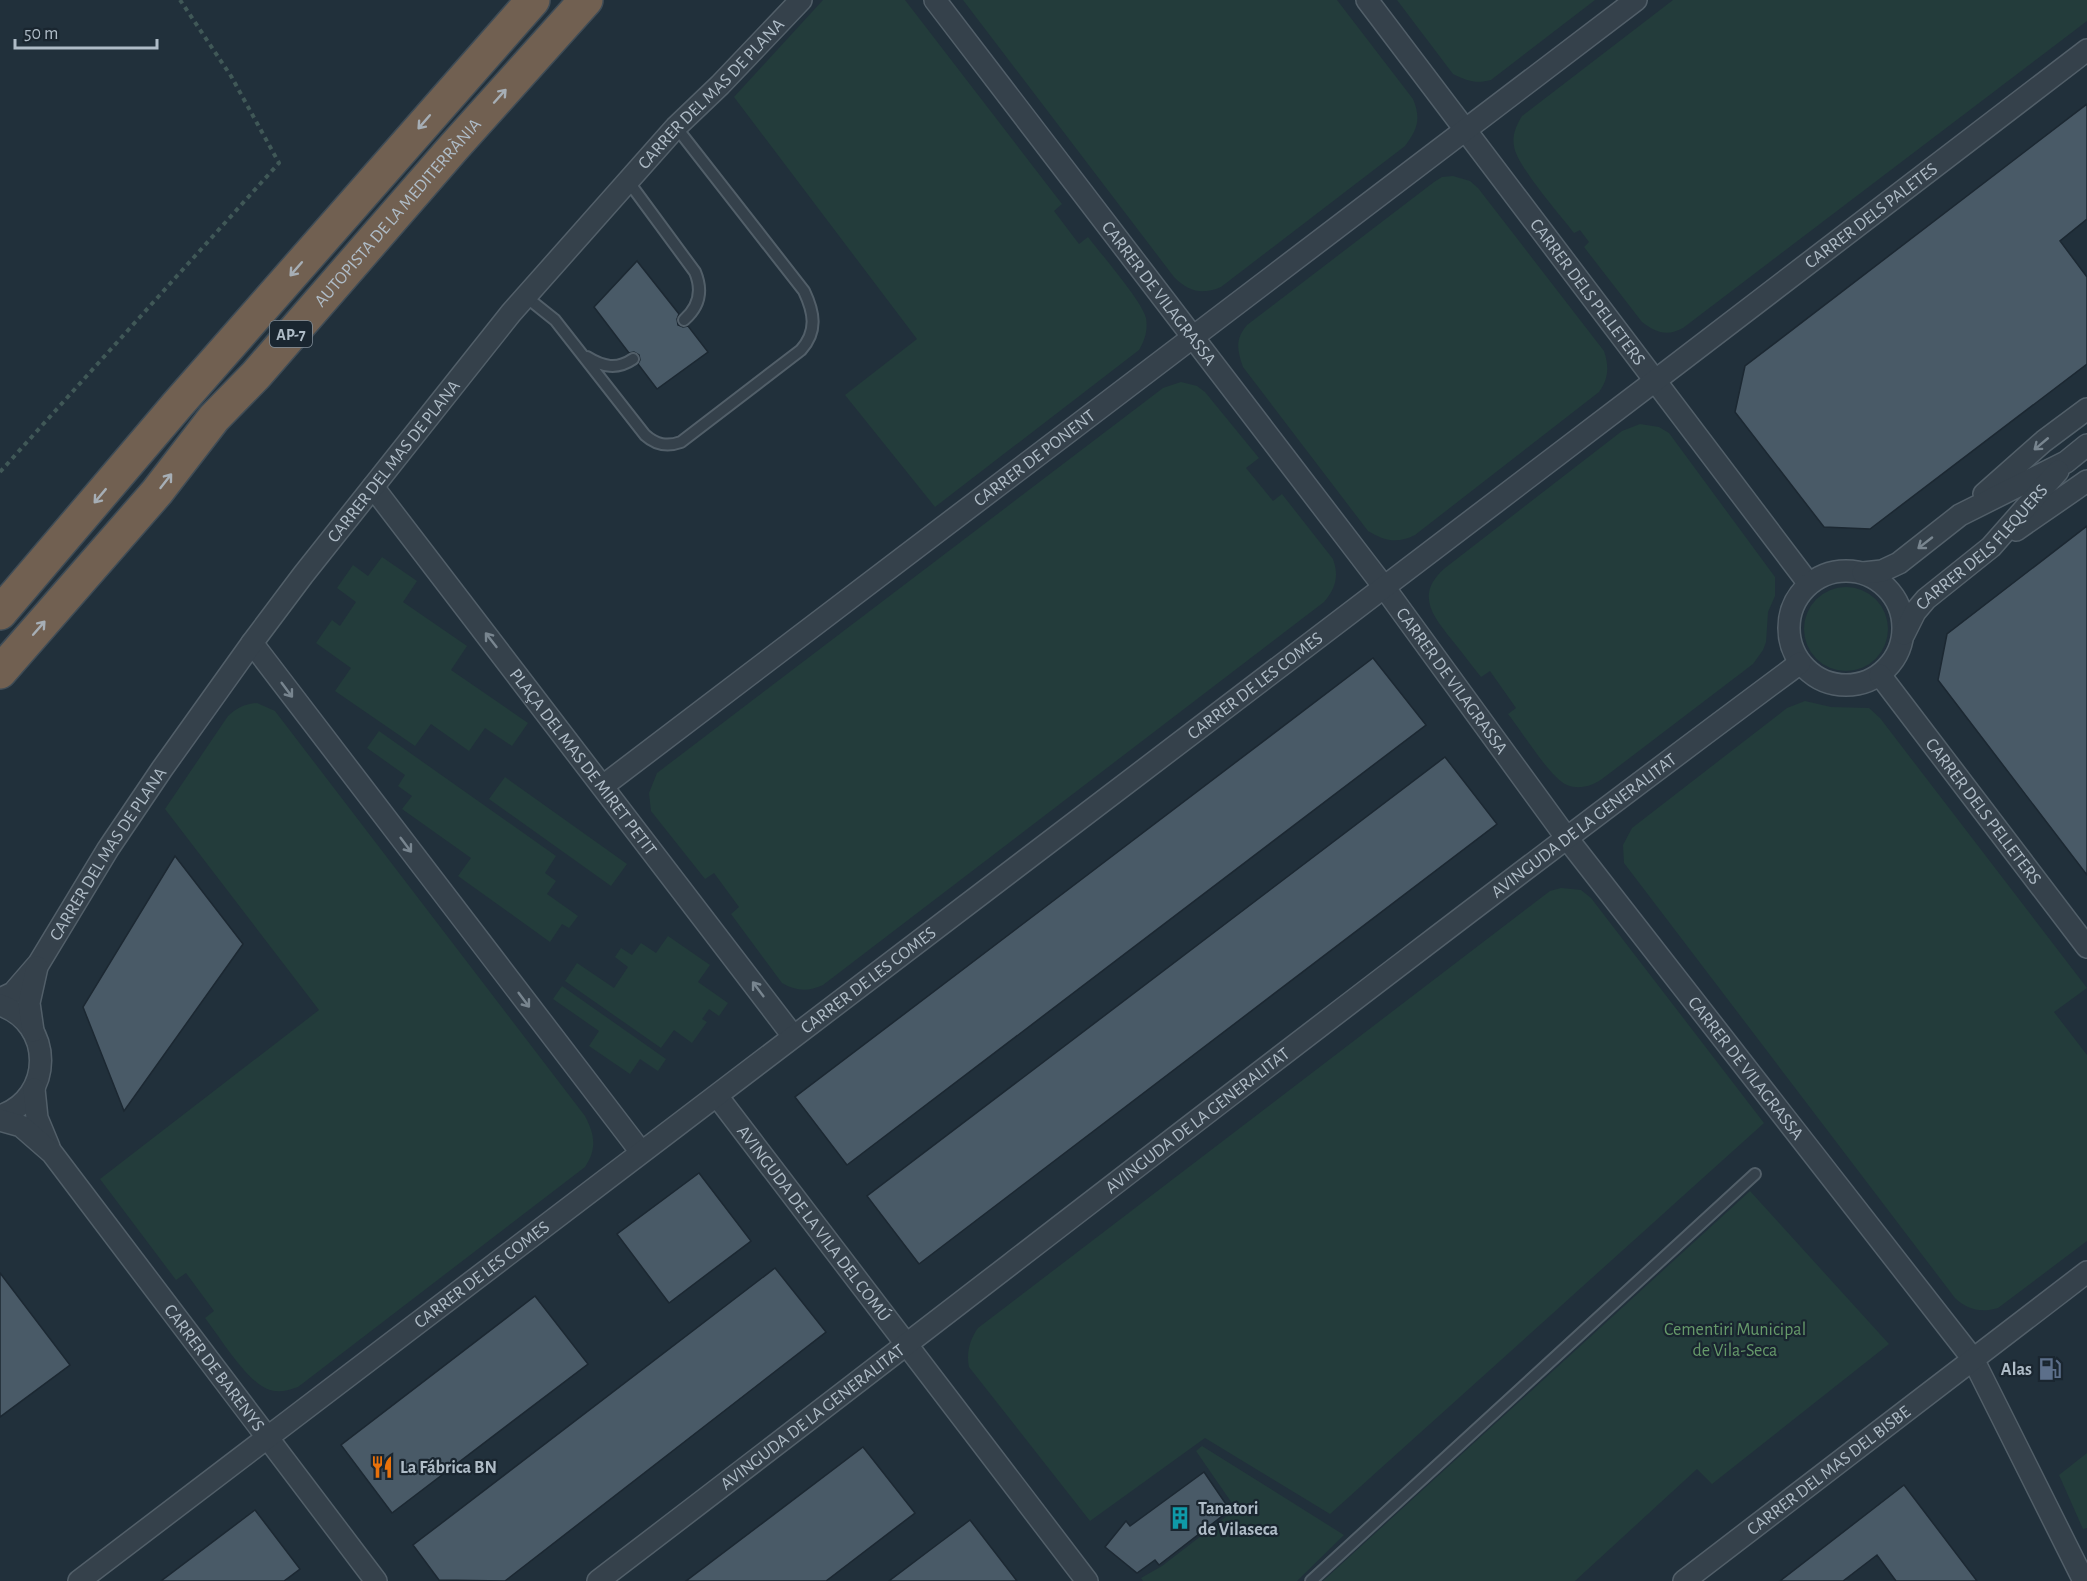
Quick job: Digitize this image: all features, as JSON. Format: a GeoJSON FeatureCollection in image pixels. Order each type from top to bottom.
{"type":"FeatureCollection","features":[{"type":"Feature","properties":{"kind":"highway","name":"AP-7"},"geometry":{"type":"LineString","coordinates":[[0,613],[193,386],[533,0]]}},
{"type":"Feature","properties":{"kind":"highway","name":"AUTOPISTA DE LA MEDITERRÀNIA"},"geometry":{"type":"LineString","coordinates":[[0,672],[157,492],[214,418],[256,375],[439,164],[586,0]]}},
{"type":"Feature","properties":{"kind":"street","name":"CARRER DEL MAS DE PLANA"},"geometry":{"type":"LineString","coordinates":[[0,999],[13,993],[39,963],[120,831],[252,643],[525,296],[676,127],[720,85],[801,0]]}},
{"type":"Feature","properties":{"kind":"street","name":"CARRER DE VILAGRASSA"},"geometry":{"type":"LineString","coordinates":[[935,0],[1384,587],[1566,837],[1973,1359],[2084,1581]]}},
{"type":"Feature","properties":{"kind":"street","name":"CARRER DELS PELLETERS"},"geometry":{"type":"LineString","coordinates":[[1367,0],[1809,584]]}},
{"type":"Feature","properties":{"kind":"street","name":"CARRER DE PONENT"},"geometry":{"type":"LineString","coordinates":[[603,786],[1635,0]]}},
{"type":"Feature","properties":{"kind":"street","name":"CARRER DELS PALETES"},"geometry":{"type":"LineString","coordinates":[[1656,380],[2087,50]]}},
{"type":"Feature","properties":{"kind":"street","name":"CARRER DE LES COMES"},"geometry":{"type":"LineString","coordinates":[[79,1581],[1656,380]]}},
{"type":"Feature","properties":{"kind":"street"},"geometry":{"type":"LineString","coordinates":[[1960,515],[2044,441],[2087,409]]}},
{"type":"Feature","properties":{"kind":"street","name":"CARRER DELS FLEQUERS"},"geometry":{"type":"LineString","coordinates":[[1904,634],[1926,599],[1991,547],[2066,462],[2087,445]]}},
{"type":"Feature","properties":{"kind":"street","name":"CARRER DELS FLEQUERS"},"geometry":{"type":"LineString","coordinates":[[1863,573],[1882,571],[1899,563],[1960,515],[2066,462]]}},
{"type":"Feature","properties":{"kind":"street"},"geometry":{"type":"LineString","coordinates":[[1991,547],[2087,481]]}},
{"type":"Feature","properties":{"kind":"street","name":"PLAÇA DEL MAS DE MIRET PETIT"},"geometry":{"type":"LineString","coordinates":[[373,487],[794,1036]]}},
{"type":"Feature","properties":{"kind":"street"},"geometry":{"type":"LineString","coordinates":[[1844,571],[1863,573],[1881,582],[1894,597],[1902,615],[1904,634],[1900,650],[1892,664],[1880,675],[1864,683],[1847,686],[1829,684],[1813,676],[1800,663],[1792,648],[1788,631],[1790,613],[1797,597],[1809,584],[1826,575],[1844,571]]}},
{"type":"Feature","properties":{"kind":"street"},"geometry":{"type":"LineString","coordinates":[[252,643],[641,1152]]}},
{"type":"Feature","properties":{"kind":"street","name":"AVINGUDA DE LA GENERALITAT"},"geometry":{"type":"LineString","coordinates":[[598,1581],[1566,837],[1800,663]]}},
{"type":"Feature","properties":{"kind":"street","name":"CARRER DELS PELLETERS"},"geometry":{"type":"LineString","coordinates":[[1880,675],[2087,947]]}},
{"type":"Feature","properties":{"kind":"street","name":"CARRER DEL MAS DE PLANA"},"geometry":{"type":"LineString","coordinates":[[34,1089],[40,1070],[40,1050],[33,1031],[29,1003],[39,963]]}},
{"type":"Feature","properties":{"kind":"street"},"geometry":{"type":"LineString","coordinates":[[0,1005],[20,1016],[33,1031]]}},
{"type":"Feature","properties":{"kind":"street"},"geometry":{"type":"LineString","coordinates":[[0,1118],[23,1103],[34,1089]]}},
{"type":"Feature","properties":{"kind":"street","name":"CARRER DE BARENYS"},"geometry":{"type":"LineString","coordinates":[[34,1089],[37,1118],[52,1153]]}},
{"type":"Feature","properties":{"kind":"street","name":"AVINGUDA DE LA VILA DEL COMÚ"},"geometry":{"type":"LineString","coordinates":[[717,1096],[1087,1581]]}},
{"type":"Feature","properties":{"kind":"street","name":"CARRER DE BARENYS"},"geometry":{"type":"LineString","coordinates":[[0,1118],[21,1126],[52,1153],[376,1581]]}},
{"type":"Feature","properties":{"kind":"street","name":"CARRER DEL MAS DEL BISBE"},"geometry":{"type":"LineString","coordinates":[[1684,1581],[2087,1272]]}},
{"type":"Feature","properties":{"kind":"lane"},"geometry":{"type":"LineString","coordinates":[[525,296],[555,320],[645,435],[650,440],[665,446],[681,442],[691,435],[808,343],[812,334],[813,314],[804,291],[676,127]]}},
{"type":"Feature","properties":{"kind":"lane"},"geometry":{"type":"LineString","coordinates":[[628,181],[695,272],[698,280],[698,300],[695,309],[684,320]]}},
{"type":"Feature","properties":{"kind":"lane"},"geometry":{"type":"LineString","coordinates":[[578,349],[599,364],[609,366],[626,364],[633,358]]}},
{"type":"Feature","properties":{"kind":"lane"},"geometry":{"type":"LineString","coordinates":[[1311,1581],[1755,1174]]}},
{"type":"Feature","properties":{"kind":"path"},"geometry":{"type":"LineString","coordinates":[[0,472],[279,163],[231,76],[180,0]]}},
{"type":"Feature","properties":{"kind":"green space"},"geometry":{"type":"Polygon","coordinates":[[[823,0],[905,0],[1062,204],[1054,211],[1079,244],[1088,237],[1129,289],[1146,318],[1146,335],[1139,350],[935,507],[845,395],[917,339],[734,97],[823,0]]]}},
{"type":"Feature","properties":{"kind":"green space"},"geometry":{"type":"Polygon","coordinates":[[[963,0],[1337,0],[1413,99],[1417,112],[1417,123],[1405,146],[1221,287],[1208,291],[1196,291],[1174,277],[963,0]]]}},
{"type":"Feature","properties":{"kind":"green space"},"geometry":{"type":"Polygon","coordinates":[[[1397,0],[1595,0],[1491,80],[1476,82],[1453,74],[1397,0]]]}},
{"type":"Feature","properties":{"kind":"green space"},"geometry":{"type":"Polygon","coordinates":[[[1673,0],[2087,0],[2087,21],[1683,328],[1666,333],[1656,331],[1642,322],[1584,247],[1589,242],[1580,230],[1574,233],[1530,177],[1517,154],[1514,138],[1516,127],[1522,116],[1673,0]]]}},
{"type":"Feature","properties":{"kind":"green space"},"geometry":{"type":"Polygon","coordinates":[[[1453,176],[1470,181],[1478,188],[1604,351],[1607,362],[1606,377],[1599,392],[1415,535],[1402,540],[1391,540],[1368,531],[1243,367],[1238,350],[1239,340],[1247,325],[1434,182],[1442,177],[1453,176]]]}},
{"type":"Feature","properties":{"kind":"green space"},"geometry":{"type":"Polygon","coordinates":[[[1181,382],[1197,386],[1205,392],[1259,458],[1246,468],[1273,501],[1282,494],[1333,559],[1336,576],[1334,587],[1328,597],[823,985],[802,990],[782,983],[731,914],[739,907],[714,873],[705,879],[651,811],[649,793],[657,773],[1163,388],[1181,382]]]}},
{"type":"Feature","properties":{"kind":"green space"},"geometry":{"type":"Polygon","coordinates":[[[1640,424],[1659,427],[1669,433],[1775,577],[1775,596],[1768,612],[1766,642],[1753,664],[1602,779],[1594,784],[1576,787],[1560,781],[1536,753],[1508,714],[1516,708],[1490,671],[1481,677],[1438,622],[1429,596],[1436,578],[1445,568],[1622,431],[1640,424]]]}},
{"type":"Feature","properties":{"kind":"green space"},"geometry":{"type":"Polygon","coordinates":[[[382,557],[417,581],[403,602],[467,646],[451,670],[528,723],[512,746],[485,728],[469,751],[431,724],[415,746],[335,691],[351,668],[316,643],[332,620],[340,626],[356,602],[337,588],[353,565],[368,576],[382,557]]]}},
{"type":"Feature","properties":{"kind":"green space"},"geometry":{"type":"Polygon","coordinates":[[[1846,587],[1862,590],[1876,599],[1885,613],[1888,629],[1885,645],[1876,659],[1862,668],[1846,671],[1830,668],[1816,659],[1807,645],[1804,629],[1807,613],[1816,599],[1830,590],[1846,587]]]}},
{"type":"Feature","properties":{"kind":"green space"},"geometry":{"type":"Polygon","coordinates":[[[1805,701],[1831,707],[1869,708],[1880,718],[2087,988],[2054,1012],[2087,1055],[2087,1241],[1998,1308],[1975,1309],[1955,1298],[1624,863],[1623,845],[1632,828],[1787,708],[1805,701]]]}},
{"type":"Feature","properties":{"kind":"green space"},"geometry":{"type":"Polygon","coordinates":[[[257,703],[275,711],[585,1116],[593,1136],[593,1148],[585,1167],[298,1387],[281,1391],[270,1390],[262,1386],[244,1370],[205,1318],[214,1311],[186,1273],[176,1280],[100,1179],[319,1010],[165,809],[228,716],[241,707],[257,703]]]}},
{"type":"Feature","properties":{"kind":"green space"},"geometry":{"type":"Polygon","coordinates":[[[379,731],[556,856],[545,873],[556,881],[547,894],[578,916],[569,928],[562,924],[550,942],[458,876],[471,858],[402,809],[412,796],[398,786],[405,775],[367,748],[379,731]]]}},
{"type":"Feature","properties":{"kind":"green space"},"geometry":{"type":"Polygon","coordinates":[[[505,777],[627,864],[611,886],[489,799],[505,777]]]}},
{"type":"Feature","properties":{"kind":"green space"},"geometry":{"type":"Polygon","coordinates":[[[1561,888],[1581,890],[1591,898],[1764,1123],[1330,1514],[1205,1438],[1090,1521],[969,1367],[969,1346],[978,1328],[1550,891],[1561,888]]]}},
{"type":"Feature","properties":{"kind":"green space"},"geometry":{"type":"Polygon","coordinates":[[[668,936],[710,965],[698,982],[728,1003],[719,1016],[709,1009],[702,1019],[707,1022],[692,1043],[674,1030],[661,1048],[565,981],[577,963],[614,988],[628,967],[615,957],[621,948],[632,955],[641,943],[656,953],[668,936]]]}},
{"type":"Feature","properties":{"kind":"green space"},"geometry":{"type":"Polygon","coordinates":[[[562,986],[666,1059],[658,1071],[640,1059],[630,1074],[589,1046],[599,1031],[553,999],[562,986]]]}},
{"type":"Feature","properties":{"kind":"green space","name":"Cementiri Municipal de Vila-Seca"},"geometry":{"type":"Polygon","coordinates":[[[1750,1191],[1889,1344],[1712,1484],[1697,1469],[1575,1581],[1323,1581],[1750,1191]]]}},
{"type":"Feature","properties":{"kind":"green space"},"geometry":{"type":"Polygon","coordinates":[[[1202,1446],[1344,1535],[1297,1581],[1143,1581],[1141,1578],[1162,1566],[1236,1509],[1196,1451],[1202,1446]]]}},
{"type":"Feature","properties":{"kind":"green space"},"geometry":{"type":"Polygon","coordinates":[[[2087,1453],[2087,1528],[2083,1529],[2059,1475],[2087,1453]]]}},
{"type":"Feature","properties":{"kind":"building"},"geometry":{"type":"Polygon","coordinates":[[[2087,104],[2087,219],[2060,241],[2087,277],[2087,364],[1870,529],[1824,527],[1735,412],[1745,366],[2087,104]]]}},
{"type":"Feature","properties":{"kind":"building"},"geometry":{"type":"Polygon","coordinates":[[[637,261],[679,314],[678,325],[688,326],[708,352],[657,389],[638,364],[639,355],[634,352],[629,353],[594,307],[637,261]]]}},
{"type":"Feature","properties":{"kind":"building"},"geometry":{"type":"Polygon","coordinates":[[[2087,526],[2087,875],[1938,680],[1947,634],[2087,526]]]}},
{"type":"Feature","properties":{"kind":"building"},"geometry":{"type":"Polygon","coordinates":[[[1373,658],[1426,725],[847,1165],[795,1097],[1373,658]]]}},
{"type":"Feature","properties":{"kind":"building"},"geometry":{"type":"Polygon","coordinates":[[[1445,757],[1497,824],[919,1264],[867,1196],[1445,757]]]}},
{"type":"Feature","properties":{"kind":"building"},"geometry":{"type":"Polygon","coordinates":[[[175,856],[243,944],[124,1111],[83,1007],[175,856]]]}},
{"type":"Feature","properties":{"kind":"building"},"geometry":{"type":"Polygon","coordinates":[[[699,1173],[751,1241],[669,1303],[617,1234],[699,1173]]]}},
{"type":"Feature","properties":{"kind":"building"},"geometry":{"type":"Polygon","coordinates":[[[775,1268],[826,1332],[505,1581],[439,1580],[413,1545],[775,1268]]]}},
{"type":"Feature","properties":{"kind":"building"},"geometry":{"type":"Polygon","coordinates":[[[0,1273],[70,1365],[0,1417],[0,1273]]]}},
{"type":"Feature","properties":{"kind":"building"},"geometry":{"type":"Polygon","coordinates":[[[535,1296],[588,1364],[392,1513],[341,1445],[535,1296]]]}},
{"type":"Feature","properties":{"kind":"building"},"geometry":{"type":"Polygon","coordinates":[[[863,1447],[915,1513],[826,1581],[686,1581],[863,1447]]]}},
{"type":"Feature","properties":{"kind":"building","name":"Tanatori de Vilaseca"},"geometry":{"type":"Polygon","coordinates":[[[1204,1472],[1230,1510],[1159,1565],[1155,1560],[1137,1573],[1105,1547],[1126,1521],[1130,1526],[1204,1472]]]}},
{"type":"Feature","properties":{"kind":"building"},"geometry":{"type":"Polygon","coordinates":[[[1904,1485],[1977,1581],[1896,1581],[1877,1555],[1843,1581],[1780,1581],[1904,1485]]]}},
{"type":"Feature","properties":{"kind":"building"},"geometry":{"type":"Polygon","coordinates":[[[255,1510],[300,1569],[284,1581],[161,1581],[255,1510]]]}},
{"type":"Feature","properties":{"kind":"building"},"geometry":{"type":"Polygon","coordinates":[[[970,1520],[1017,1581],[889,1581],[938,1544],[970,1520]]]}},
{"type":"Feature","properties":{"kind":"place","name":"Alas"},"geometry":{"type":"Point","coordinates":[2050,1369]}},
{"type":"Feature","properties":{"kind":"place","name":"La Fábrica BN"},"geometry":{"type":"Point","coordinates":[382,1467]}},
{"type":"Feature","properties":{"kind":"place","name":"Tanatori de Vilaseca"},"geometry":{"type":"Point","coordinates":[1180,1518]}}]}
